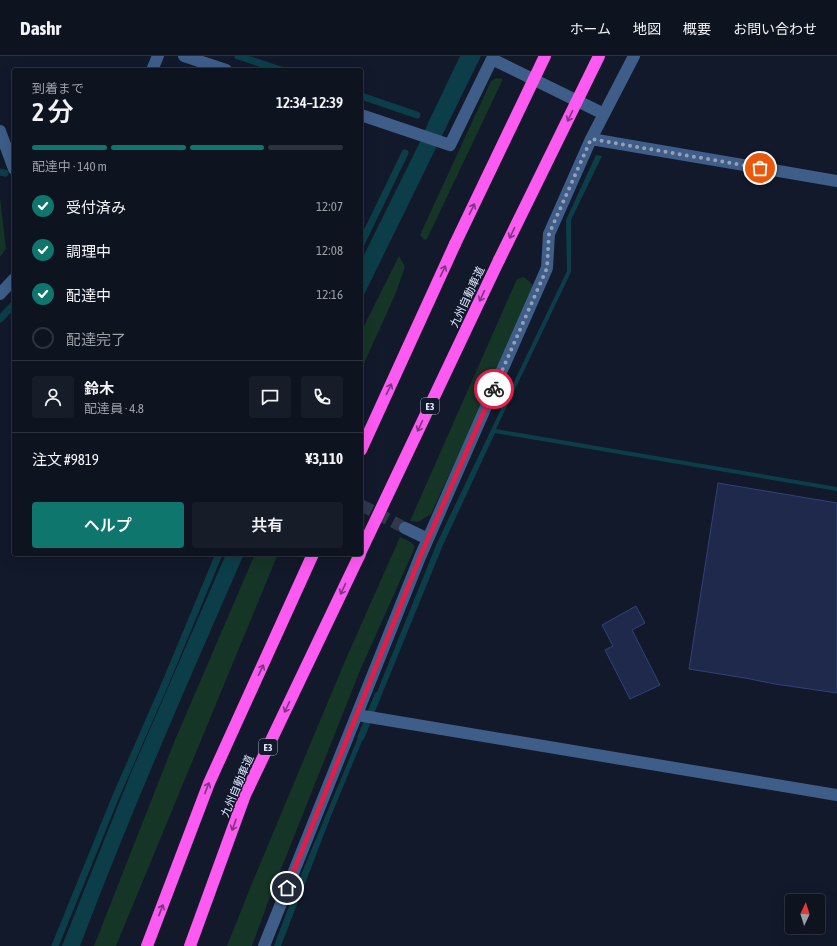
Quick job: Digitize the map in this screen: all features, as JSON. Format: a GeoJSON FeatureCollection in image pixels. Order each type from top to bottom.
{"type":"FeatureCollection","features":[{"type":"Feature","properties":{"kind":"highway"},"geometry":{"type":"LineString","coordinates":[[363,446],[455,244],[545,56]]}},
{"type":"Feature","properties":{"kind":"highway","name":"九州自動車道"},"geometry":{"type":"LineString","coordinates":[[363,547],[499,260],[599,56]]}},
{"type":"Feature","properties":{"kind":"highway"},"geometry":{"type":"LineString","coordinates":[[147,946],[209,783],[312,556]]}},
{"type":"Feature","properties":{"kind":"highway","name":"九州自動車道"},"geometry":{"type":"LineString","coordinates":[[190,946],[245,795],[359,556]]}},
{"type":"Feature","properties":{"kind":"street"},"geometry":{"type":"LineString","coordinates":[[153,68],[158,56]]}},
{"type":"Feature","properties":{"kind":"street"},"geometry":{"type":"LineString","coordinates":[[184,56],[220,68]]}},
{"type":"Feature","properties":{"kind":"street"},"geometry":{"type":"LineString","coordinates":[[264,946],[428,539],[547,268],[549,234],[591,139],[634,56]]}},
{"type":"Feature","properties":{"kind":"street"},"geometry":{"type":"LineString","coordinates":[[363,116],[450,145],[492,60],[604,114]]}},
{"type":"Feature","properties":{"kind":"street"},"geometry":{"type":"LineString","coordinates":[[0,131],[12,164]]}},
{"type":"Feature","properties":{"kind":"street"},"geometry":{"type":"LineString","coordinates":[[591,139],[837,181]]}},
{"type":"Feature","properties":{"kind":"street"},"geometry":{"type":"LineString","coordinates":[[0,294],[12,281]]}},
{"type":"Feature","properties":{"kind":"street"},"geometry":{"type":"LineString","coordinates":[[405,528],[428,539]]}},
{"type":"Feature","properties":{"kind":"street"},"geometry":{"type":"LineString","coordinates":[[357,715],[837,795]]}},
{"type":"Feature","properties":{"kind":"green space"},"geometry":{"type":"Polygon","coordinates":[[[496,78],[503,79],[427,239],[424,240],[420,235],[491,81],[496,78]]]}},
{"type":"Feature","properties":{"kind":"green space"},"geometry":{"type":"Polygon","coordinates":[[[0,197],[6,249],[0,257],[0,197]]]}},
{"type":"Feature","properties":{"kind":"green space"},"geometry":{"type":"Polygon","coordinates":[[[399,256],[405,267],[395,295],[363,366],[363,328],[399,256]]]}},
{"type":"Feature","properties":{"kind":"green space"},"geometry":{"type":"Polygon","coordinates":[[[524,277],[533,285],[487,393],[431,514],[418,522],[410,521],[517,279],[524,277]]]}},
{"type":"Feature","properties":{"kind":"green space"},"geometry":{"type":"Polygon","coordinates":[[[400,537],[411,542],[415,547],[359,673],[252,946],[227,946],[345,661],[400,537]]]}},
{"type":"Feature","properties":{"kind":"green space"},"geometry":{"type":"Polygon","coordinates":[[[254,556],[277,556],[116,946],[94,946],[175,740],[254,556]]]}},
{"type":"Feature","properties":{"kind":"water"},"geometry":{"type":"Polygon","coordinates":[[[460,56],[481,56],[363,297],[363,257],[460,56]]]}},
{"type":"Feature","properties":{"kind":"water"},"geometry":{"type":"Polygon","coordinates":[[[596,155],[602,156],[571,220],[571,272],[496,429],[837,487],[837,491],[495,433],[443,545],[378,704],[373,702],[437,543],[567,271],[566,220],[596,155]]]}},
{"type":"Feature","properties":{"kind":"water"},"geometry":{"type":"Polygon","coordinates":[[[225,556],[243,556],[139,798],[80,946],[62,946],[131,773],[225,556]]]}},
{"type":"Feature","properties":{"kind":"water"},"geometry":{"type":"Polygon","coordinates":[[[362,728],[367,729],[331,816],[281,946],[274,946],[296,887],[362,728]]]}},
{"type":"Feature","properties":{"kind":"building"},"geometry":{"type":"Polygon","coordinates":[[[718,483],[837,503],[837,693],[689,669],[718,483]]]}},
{"type":"Feature","properties":{"kind":"building"},"geometry":{"type":"Polygon","coordinates":[[[636,606],[645,623],[632,630],[660,685],[630,699],[605,650],[613,646],[602,625],[636,606]]]}},
{"type":"Feature","properties":{"kind":"waterway"},"geometry":{"type":"LineString","coordinates":[[238,56],[275,68]]}},
{"type":"Feature","properties":{"kind":"waterway"},"geometry":{"type":"LineString","coordinates":[[363,97],[417,115]]}},
{"type":"Feature","properties":{"kind":"waterway"},"geometry":{"type":"LineString","coordinates":[[363,240],[405,153]]}},
{"type":"Feature","properties":{"kind":"waterway"},"geometry":{"type":"LineString","coordinates":[[0,172],[5,173]]}},
{"type":"Feature","properties":{"kind":"waterway"},"geometry":{"type":"LineString","coordinates":[[0,319],[12,306]]}},
{"type":"Feature","properties":{"kind":"waterway"},"geometry":{"type":"LineString","coordinates":[[55,946],[116,796],[165,684],[218,556]]}},
{"type":"Feature","properties":{"kind":"waterway"},"geometry":{"type":"LineString","coordinates":[[361,737],[378,695]]}},
{"type":"Feature","properties":{"kind":"tunnel"},"geometry":{"type":"LineString","coordinates":[[363,506],[405,528]]}},
{"type":"Feature","properties":{"kind":"way so far"},"geometry":{"type":"LineString","coordinates":[[494,389],[547,268],[549,234],[591,139],[760,168]]}},
{"type":"Feature","properties":{"kind":"route"},"geometry":{"type":"LineString","coordinates":[[287,888],[420,557],[494,389]]}}]}
